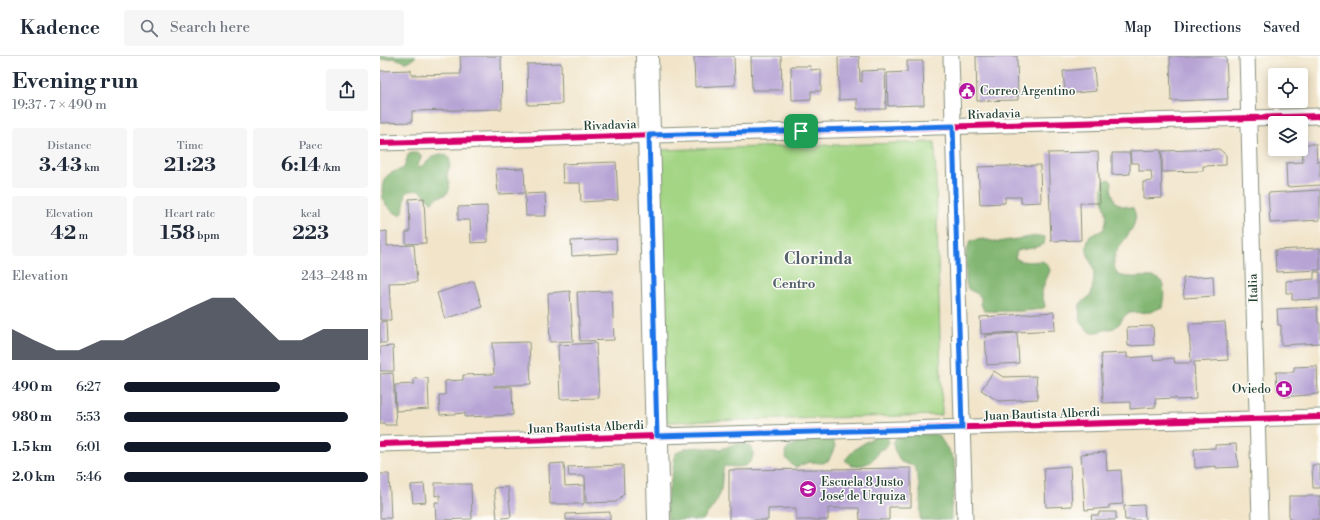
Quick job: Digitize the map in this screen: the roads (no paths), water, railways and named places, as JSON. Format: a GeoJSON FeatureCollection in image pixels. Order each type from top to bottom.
{"type":"FeatureCollection","features":[{"type":"Feature","properties":{"kind":"main road"},"geometry":{"type":"LineString","coordinates":[[647,56],[659,520]]}},
{"type":"Feature","properties":{"kind":"street"},"geometry":{"type":"LineString","coordinates":[[951,56],[965,520]]}},
{"type":"Feature","properties":{"kind":"street","name":"Italia"},"geometry":{"type":"LineString","coordinates":[[1247,56],[1260,520]]}},
{"type":"Feature","properties":{"kind":"street","name":"Rivadavia"},"geometry":{"type":"LineString","coordinates":[[380,143],[1320,116]]}},
{"type":"Feature","properties":{"kind":"street","name":"Juan Bautista Alberdi"},"geometry":{"type":"LineString","coordinates":[[380,444],[1320,417]]}},
{"type":"Feature","properties":{"kind":"place","name":"Correo Argentino"},"geometry":{"type":"Point","coordinates":[967,91]}},
{"type":"Feature","properties":{"kind":"place","name":"Oviedo"},"geometry":{"type":"Point","coordinates":[1284,389]}},
{"type":"Feature","properties":{"kind":"place","name":"Escuela 8 Justo José de Urquiza"},"geometry":{"type":"Point","coordinates":[808,489]}},
{"type":"Feature","properties":{"kind":"district","name":"Clorinda"},"geometry":{"type":"Point","coordinates":[818,258]}},
{"type":"Feature","properties":{"kind":"district","name":"Centro"},"geometry":{"type":"Point","coordinates":[794,283]}}]}
